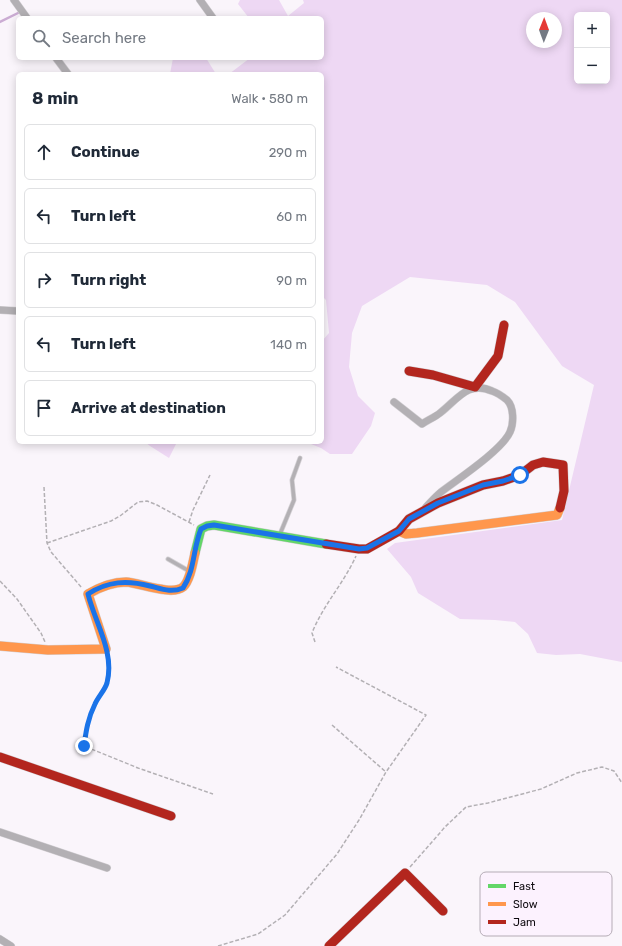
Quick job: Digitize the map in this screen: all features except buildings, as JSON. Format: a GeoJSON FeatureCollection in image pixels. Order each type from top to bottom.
{"type":"FeatureCollection","features":[{"type":"Feature","properties":{"kind":"street"},"geometry":{"type":"LineString","coordinates":[[14,0],[26,16]]}},
{"type":"Feature","properties":{"kind":"street"},"geometry":{"type":"LineString","coordinates":[[200,0],[212,16]]}},
{"type":"Feature","properties":{"kind":"street"},"geometry":{"type":"LineString","coordinates":[[58,60],[66,72]]}},
{"type":"Feature","properties":{"kind":"street"},"geometry":{"type":"LineString","coordinates":[[0,310],[16,311]]}},
{"type":"Feature","properties":{"kind":"street"},"geometry":{"type":"LineString","coordinates":[[394,402],[422,424],[440,413],[460,395],[475,387],[498,356],[504,325]]}},
{"type":"Feature","properties":{"kind":"street"},"geometry":{"type":"LineString","coordinates":[[409,371],[433,375],[475,387],[488,389],[502,395],[511,404],[513,419],[510,432],[501,444],[439,494],[421,512]]}},
{"type":"Feature","properties":{"kind":"street"},"geometry":{"type":"LineString","coordinates":[[0,646],[48,650],[106,650],[101,630],[91,608],[88,594],[98,587],[111,583],[127,582],[173,591],[183,588],[190,572],[201,529],[207,526],[214,525],[359,549],[367,548],[399,531],[409,519],[421,512],[483,485],[503,481],[520,475],[533,465],[543,462],[563,465],[565,480],[564,499],[557,515],[406,534],[399,531]]}},
{"type":"Feature","properties":{"kind":"street"},"geometry":{"type":"LineString","coordinates":[[0,757],[171,816]]}},
{"type":"Feature","properties":{"kind":"street"},"geometry":{"type":"LineString","coordinates":[[0,832],[107,868]]}},
{"type":"Feature","properties":{"kind":"street"},"geometry":{"type":"LineString","coordinates":[[328,946],[405,873],[443,911]]}},
{"type":"Feature","properties":{"kind":"street"},"geometry":{"type":"LineString","coordinates":[[0,939],[11,946]]}},
{"type":"Feature","properties":{"kind":"lane"},"geometry":{"type":"LineString","coordinates":[[279,535],[294,500],[292,480],[300,458]]}},
{"type":"Feature","properties":{"kind":"lane"},"geometry":{"type":"LineString","coordinates":[[168,559],[190,572]]}},
{"type":"Feature","properties":{"kind":"path"},"geometry":{"type":"LineString","coordinates":[[188,522],[210,475]]}},
{"type":"Feature","properties":{"kind":"path"},"geometry":{"type":"LineString","coordinates":[[44,488],[47,543],[51,552],[88,594]]}},
{"type":"Feature","properties":{"kind":"path"},"geometry":{"type":"LineString","coordinates":[[47,543],[111,521],[138,502],[147,501],[201,529]]}},
{"type":"Feature","properties":{"kind":"path"},"geometry":{"type":"LineString","coordinates":[[315,642],[312,633],[316,623],[330,598],[351,567],[359,549]]}},
{"type":"Feature","properties":{"kind":"path"},"geometry":{"type":"LineString","coordinates":[[0,581],[17,599],[41,633],[48,650]]}},
{"type":"Feature","properties":{"kind":"path"},"geometry":{"type":"LineString","coordinates":[[106,650],[109,663],[106,684],[88,720],[84,746],[138,768],[213,794]]}},
{"type":"Feature","properties":{"kind":"path"},"geometry":{"type":"LineString","coordinates":[[218,946],[258,934],[285,915],[337,854],[359,820],[386,772],[426,715],[336,667]]}},
{"type":"Feature","properties":{"kind":"path"},"geometry":{"type":"LineString","coordinates":[[332,725],[386,772]]}},
{"type":"Feature","properties":{"kind":"path"},"geometry":{"type":"LineString","coordinates":[[405,873],[445,827],[466,807],[488,803],[541,789],[577,773],[602,767],[614,771],[622,783]]}},
{"type":"Feature","properties":{"kind":"shaded area"},"geometry":{"type":"Polygon","coordinates":[[[240,0],[279,0],[288,16],[247,16],[238,4],[240,0]]]}},
{"type":"Feature","properties":{"kind":"shaded area"},"geometry":{"type":"Polygon","coordinates":[[[303,0],[622,0],[622,662],[580,654],[556,655],[537,653],[528,634],[515,622],[460,619],[418,593],[411,577],[387,549],[395,543],[562,520],[594,385],[562,366],[515,302],[487,285],[410,277],[362,306],[352,333],[349,367],[358,396],[375,413],[371,426],[352,454],[330,454],[311,444],[324,444],[324,339],[329,333],[326,300],[324,298],[324,72],[232,72],[247,60],[324,60],[324,16],[288,16],[304,3],[303,0]]]}},
{"type":"Feature","properties":{"kind":"shaded area"},"geometry":{"type":"Polygon","coordinates":[[[173,60],[207,60],[215,72],[170,72],[173,60]]]}},
{"type":"Feature","properties":{"kind":"shaded area"},"geometry":{"type":"Polygon","coordinates":[[[148,444],[176,444],[169,458],[148,444]]]}},
{"type":"Feature","properties":{"kind":"waterway"},"geometry":{"type":"LineString","coordinates":[[0,22],[18,13]]}},
{"type":"Feature","properties":{"kind":"traffic: fast"},"geometry":{"type":"LineString","coordinates":[[195,553],[201,529],[214,525],[326,544]]}},
{"type":"Feature","properties":{"kind":"traffic: slow"},"geometry":{"type":"LineString","coordinates":[[399,531],[406,534],[417,533],[557,515],[560,508]]}},
{"type":"Feature","properties":{"kind":"traffic: slow"},"geometry":{"type":"LineString","coordinates":[[0,646],[48,650],[106,649],[88,594],[106,585],[121,582],[164,590],[178,589],[183,587],[188,580],[195,553]]}},
{"type":"Feature","properties":{"kind":"traffic: jam"},"geometry":{"type":"LineString","coordinates":[[409,371],[433,375],[475,387],[498,356],[504,325]]}},
{"type":"Feature","properties":{"kind":"traffic: jam"},"geometry":{"type":"LineString","coordinates":[[326,544],[367,549],[399,531],[409,519],[438,503],[483,485],[503,481],[520,475],[533,465],[543,462],[563,465],[564,491],[560,508]]}},
{"type":"Feature","properties":{"kind":"traffic: jam"},"geometry":{"type":"LineString","coordinates":[[0,757],[171,816]]}},
{"type":"Feature","properties":{"kind":"traffic: jam"},"geometry":{"type":"LineString","coordinates":[[329,946],[405,873],[443,911]]}},
{"type":"Feature","properties":{"kind":"route"},"geometry":{"type":"LineString","coordinates":[[84,746],[88,720],[106,684],[109,663],[101,630],[91,608],[88,594],[98,587],[111,583],[127,582],[173,591],[183,588],[192,567],[199,534],[201,529],[207,526],[214,525],[359,549],[367,548],[399,531],[409,519],[438,503],[483,485],[503,481],[520,475]]}}]}
